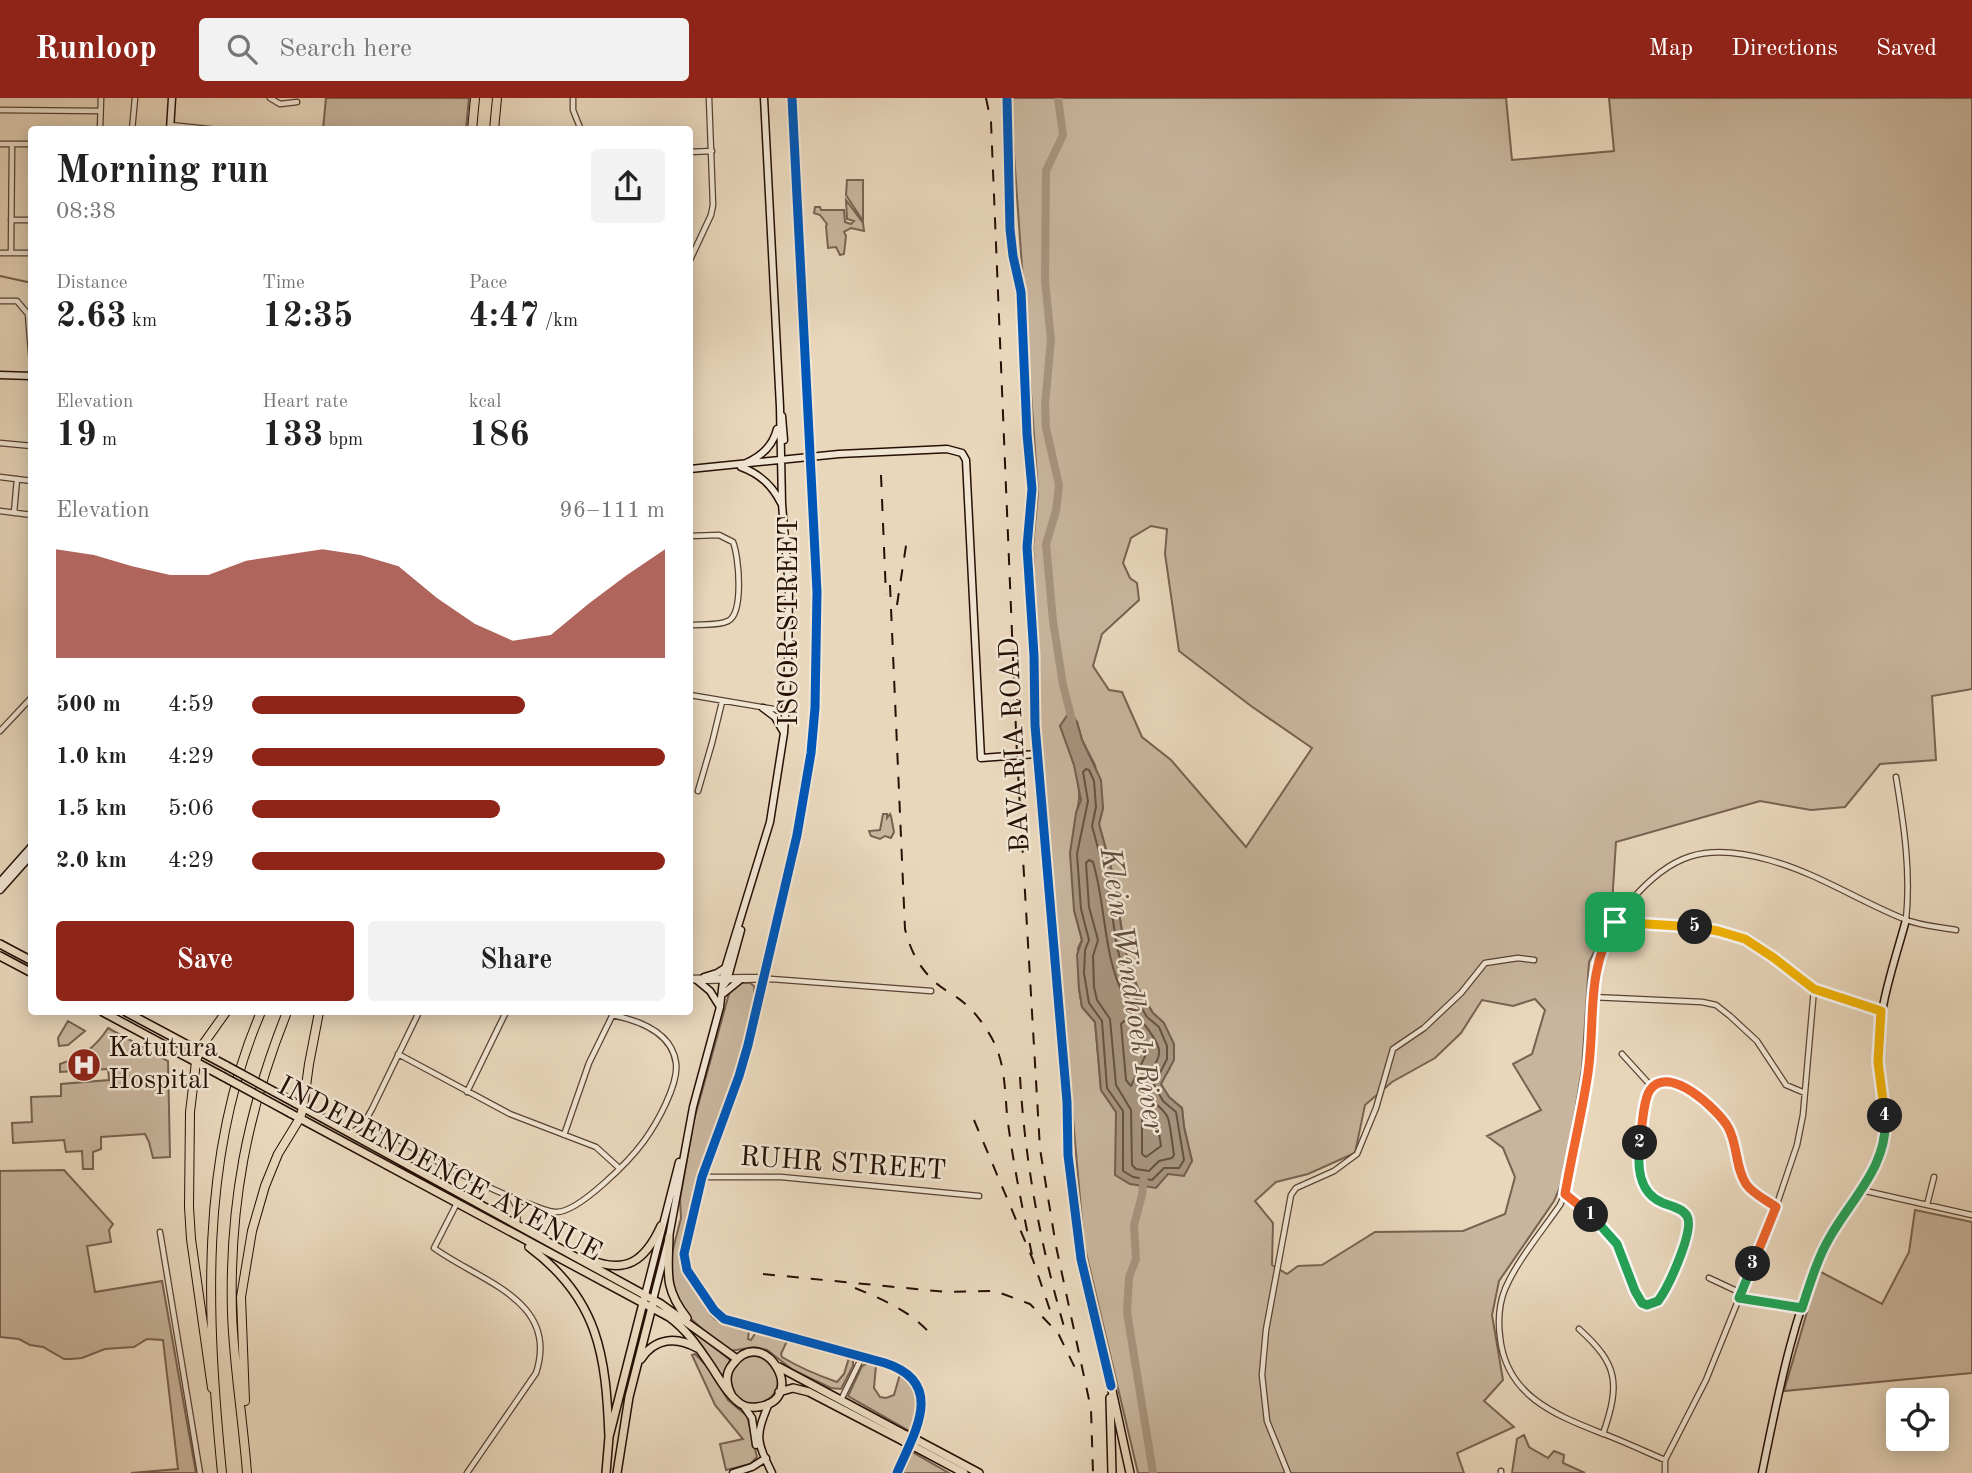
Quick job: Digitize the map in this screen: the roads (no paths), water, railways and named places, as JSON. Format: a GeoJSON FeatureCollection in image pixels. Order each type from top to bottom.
{"type":"FeatureCollection","features":[{"type":"Feature","properties":{"kind":"highway"},"geometry":{"type":"LineString","coordinates":[[472,126],[475,98]]}},
{"type":"Feature","properties":{"kind":"highway"},"geometry":{"type":"LineString","coordinates":[[494,126],[497,98]]}},
{"type":"Feature","properties":{"kind":"highway"},"geometry":{"type":"LineString","coordinates":[[219,1436],[194,1260],[189,1207],[189,1134],[196,1062],[200,1051],[224,1015]]}},
{"type":"Feature","properties":{"kind":"highway"},"geometry":{"type":"LineString","coordinates":[[222,1473],[210,1300],[214,1201],[219,1161],[234,1093],[260,1015]]}},
{"type":"Feature","properties":{"kind":"highway"},"geometry":{"type":"LineString","coordinates":[[247,1473],[232,1315],[233,1242],[240,1175],[252,1113],[286,1015]]}},
{"type":"Feature","properties":{"kind":"highway"},"geometry":{"type":"LineString","coordinates":[[244,1439],[246,1424],[241,1297],[247,1261],[265,1186],[278,1154],[300,1118],[303,1108],[318,1015]]}},
{"type":"Feature","properties":{"kind":"main road"},"geometry":{"type":"LineString","coordinates":[[2,943],[28,959]]}},
{"type":"Feature","properties":{"kind":"main road"},"geometry":{"type":"LineString","coordinates":[[0,956],[28,971]]}},
{"type":"Feature","properties":{"kind":"main road","name":"INDEPENDENCE AVENUE"},"geometry":{"type":"LineString","coordinates":[[109,1015],[510,1234],[693,1325],[723,1351],[737,1359]]}},
{"type":"Feature","properties":{"kind":"main road","name":"INDEPENDENCE AVENUE"},"geometry":{"type":"LineString","coordinates":[[132,1015],[565,1250],[644,1299]]}},
{"type":"Feature","properties":{"kind":"main road"},"geometry":{"type":"LineString","coordinates":[[565,1250],[607,1266],[625,1265],[643,1256],[661,1226]]}},
{"type":"Feature","properties":{"kind":"main road"},"geometry":{"type":"LineString","coordinates":[[510,1234],[533,1249],[565,1280],[586,1312],[597,1337],[604,1360],[609,1437],[606,1473]]}},
{"type":"Feature","properties":{"kind":"main road"},"geometry":{"type":"LineString","coordinates":[[669,1237],[669,1287],[678,1306],[693,1325]]}},
{"type":"Feature","properties":{"kind":"main road"},"geometry":{"type":"LineString","coordinates":[[609,1437],[644,1299]]}},
{"type":"Feature","properties":{"kind":"main road"},"geometry":{"type":"LineString","coordinates":[[617,1473],[622,1434],[652,1303]]}},
{"type":"Feature","properties":{"kind":"main road","name":"INDEPENDENCE AVENUE"},"geometry":{"type":"LineString","coordinates":[[652,1303],[678,1324],[701,1350],[731,1394],[743,1405]]}},
{"type":"Feature","properties":{"kind":"main road"},"geometry":{"type":"LineString","coordinates":[[636,1367],[646,1351],[664,1341],[683,1341],[701,1350]]}},
{"type":"Feature","properties":{"kind":"main road"},"geometry":{"type":"LineString","coordinates":[[731,1394],[728,1371],[737,1359],[759,1353],[839,1403],[904,1438],[979,1473]]}},
{"type":"Feature","properties":{"kind":"main road"},"geometry":{"type":"LineString","coordinates":[[778,1366],[781,1375],[779,1392]]}},
{"type":"Feature","properties":{"kind":"main road"},"geometry":{"type":"LineString","coordinates":[[1111,1387],[1112,1473]]}},
{"type":"Feature","properties":{"kind":"main road"},"geometry":{"type":"LineString","coordinates":[[1111,1387],[1130,1473]]}},
{"type":"Feature","properties":{"kind":"main road"},"geometry":{"type":"LineString","coordinates":[[779,1392],[799,1388],[839,1403]]}},
{"type":"Feature","properties":{"kind":"main road","name":"INDEPENDENCE AVENUE"},"geometry":{"type":"LineString","coordinates":[[769,1403],[779,1392]]}},
{"type":"Feature","properties":{"kind":"main road"},"geometry":{"type":"LineString","coordinates":[[743,1405],[760,1407],[769,1403]]}},
{"type":"Feature","properties":{"kind":"main road"},"geometry":{"type":"LineString","coordinates":[[916,1444],[964,1473]]}},
{"type":"Feature","properties":{"kind":"street"},"geometry":{"type":"LineString","coordinates":[[100,126],[101,98]]}},
{"type":"Feature","properties":{"kind":"street"},"geometry":{"type":"LineString","coordinates":[[132,126],[135,98]]}},
{"type":"Feature","properties":{"kind":"street"},"geometry":{"type":"LineString","coordinates":[[170,126],[172,98]]}},
{"type":"Feature","properties":{"kind":"street"},"geometry":{"type":"LineString","coordinates":[[270,98],[278,103],[297,103]]}},
{"type":"Feature","properties":{"kind":"street"},"geometry":{"type":"LineString","coordinates":[[573,98],[573,110],[579,126]]}},
{"type":"Feature","properties":{"kind":"street"},"geometry":{"type":"LineString","coordinates":[[693,254],[713,205],[709,98]]}},
{"type":"Feature","properties":{"kind":"street"},"geometry":{"type":"LineString","coordinates":[[738,466],[768,448],[775,439],[779,422],[764,98]]}},
{"type":"Feature","properties":{"kind":"street","name":"ISCOR STREET"},"geometry":{"type":"LineString","coordinates":[[792,98],[817,592],[815,708],[802,810],[761,990],[739,1076],[702,1177],[684,1254],[687,1270],[714,1310],[724,1319],[862,1357]]}},
{"type":"Feature","properties":{"kind":"street","name":"BAVARIA ROAD"},"geometry":{"type":"LineString","coordinates":[[1007,98],[1010,229],[1021,292],[1032,489],[1027,547],[1037,754],[1067,1102],[1068,1155],[1081,1259],[1111,1387]]}},
{"type":"Feature","properties":{"kind":"street"},"geometry":{"type":"LineString","coordinates":[[0,110],[100,111]]}},
{"type":"Feature","properties":{"kind":"street"},"geometry":{"type":"LineString","coordinates":[[0,144],[28,144]]}},
{"type":"Feature","properties":{"kind":"street"},"geometry":{"type":"LineString","coordinates":[[11,253],[12,144]]}},
{"type":"Feature","properties":{"kind":"street"},"geometry":{"type":"LineString","coordinates":[[693,152],[712,151]]}},
{"type":"Feature","properties":{"kind":"street"},"geometry":{"type":"LineString","coordinates":[[11,220],[28,220]]}},
{"type":"Feature","properties":{"kind":"street"},"geometry":{"type":"LineString","coordinates":[[0,253],[28,253]]}},
{"type":"Feature","properties":{"kind":"street"},"geometry":{"type":"LineString","coordinates":[[0,301],[17,301],[27,312],[28,322]]}},
{"type":"Feature","properties":{"kind":"street"},"geometry":{"type":"LineString","coordinates":[[0,375],[28,376]]}},
{"type":"Feature","properties":{"kind":"street"},"geometry":{"type":"LineString","coordinates":[[780,407],[783,422],[782,504],[785,523]]}},
{"type":"Feature","properties":{"kind":"street"},"geometry":{"type":"LineString","coordinates":[[644,1299],[728,967],[770,822],[784,733],[789,626],[783,460],[779,422]]}},
{"type":"Feature","properties":{"kind":"street"},"geometry":{"type":"LineString","coordinates":[[0,443],[28,446]]}},
{"type":"Feature","properties":{"kind":"street"},"geometry":{"type":"LineString","coordinates":[[693,469],[810,457],[947,449],[961,453],[966,460],[981,758],[1037,754]]}},
{"type":"Feature","properties":{"kind":"street"},"geometry":{"type":"LineString","coordinates":[[738,466],[766,481],[782,504]]}},
{"type":"Feature","properties":{"kind":"street"},"geometry":{"type":"LineString","coordinates":[[0,477],[28,480]]}},
{"type":"Feature","properties":{"kind":"street"},"geometry":{"type":"LineString","coordinates":[[14,513],[17,479]]}},
{"type":"Feature","properties":{"kind":"street"},"geometry":{"type":"LineString","coordinates":[[0,511],[28,514]]}},
{"type":"Feature","properties":{"kind":"street"},"geometry":{"type":"LineString","coordinates":[[693,536],[719,535],[733,542],[739,604],[735,615],[727,622],[693,625]]}},
{"type":"Feature","properties":{"kind":"street"},"geometry":{"type":"LineString","coordinates":[[693,696],[786,711]]}},
{"type":"Feature","properties":{"kind":"street"},"geometry":{"type":"LineString","coordinates":[[0,731],[28,701]]}},
{"type":"Feature","properties":{"kind":"street"},"geometry":{"type":"LineString","coordinates":[[698,790],[722,702]]}},
{"type":"Feature","properties":{"kind":"street"},"geometry":{"type":"LineString","coordinates":[[763,708],[775,717],[784,733]]}},
{"type":"Feature","properties":{"kind":"street"},"geometry":{"type":"LineString","coordinates":[[1762,1473],[1782,1381],[1802,1308],[1827,1242],[1873,1171],[1880,1154],[1886,1125],[1878,1062],[1881,1011],[1906,920],[1909,877],[1905,828],[1896,777]]}},
{"type":"Feature","properties":{"kind":"street"},"geometry":{"type":"LineString","coordinates":[[0,882],[28,850]]}},
{"type":"Feature","properties":{"kind":"street"},"geometry":{"type":"LineString","coordinates":[[1665,1460],[1558,1416],[1528,1395],[1515,1379],[1501,1346],[1500,1312],[1505,1287],[1565,1194],[1588,1073],[1596,968],[1615,922],[1652,877],[1666,866],[1686,857],[1720,853],[1750,855],[1770,860],[1826,882],[1906,920],[1956,930]]}},
{"type":"Feature","properties":{"kind":"street"},"geometry":{"type":"LineString","coordinates":[[0,890],[28,858]]}},
{"type":"Feature","properties":{"kind":"street"},"geometry":{"type":"LineString","coordinates":[[1615,922],[1705,929],[1739,937],[1754,943],[1814,989],[1881,1011]]}},
{"type":"Feature","properties":{"kind":"street"},"geometry":{"type":"LineString","coordinates":[[1288,1473],[1268,1421],[1262,1375],[1266,1330],[1292,1195],[1296,1188],[1334,1171],[1357,1154],[1376,1108],[1393,1049],[1424,1028],[1461,993],[1485,963],[1518,958],[1534,960]]}},
{"type":"Feature","properties":{"kind":"street"},"geometry":{"type":"LineString","coordinates":[[728,967],[740,979],[763,979]]}},
{"type":"Feature","properties":{"kind":"street"},"geometry":{"type":"LineString","coordinates":[[701,979],[728,967]]}},
{"type":"Feature","properties":{"kind":"street"},"geometry":{"type":"LineString","coordinates":[[693,978],[771,979],[930,991]]}},
{"type":"Feature","properties":{"kind":"street"},"geometry":{"type":"LineString","coordinates":[[701,979],[720,1007]]}},
{"type":"Feature","properties":{"kind":"street"},"geometry":{"type":"LineString","coordinates":[[723,994],[740,979]]}},
{"type":"Feature","properties":{"kind":"street"},"geometry":{"type":"LineString","coordinates":[[751,980],[761,990]]}},
{"type":"Feature","properties":{"kind":"street"},"geometry":{"type":"LineString","coordinates":[[1665,1473],[1665,1460],[1701,1393],[1776,1207],[1797,1144],[1805,1093],[1814,989]]}},
{"type":"Feature","properties":{"kind":"street"},"geometry":{"type":"LineString","coordinates":[[1592,997],[1702,1002],[1716,1006],[1757,1041],[1786,1085],[1805,1093]]}},
{"type":"Feature","properties":{"kind":"street"},"geometry":{"type":"LineString","coordinates":[[351,1133],[363,1125],[418,1015]]}},
{"type":"Feature","properties":{"kind":"street"},"geometry":{"type":"LineString","coordinates":[[467,1092],[505,1015]]}},
{"type":"Feature","properties":{"kind":"street"},"geometry":{"type":"LineString","coordinates":[[564,1135],[589,1063],[612,1015]]}},
{"type":"Feature","properties":{"kind":"street"},"geometry":{"type":"LineString","coordinates":[[363,1125],[373,1124],[466,1177],[511,1197],[554,1212],[574,1207],[643,1142],[673,1086],[676,1064],[668,1045],[649,1026],[619,1015]]}},
{"type":"Feature","properties":{"kind":"street"},"geometry":{"type":"LineString","coordinates":[[398,1054],[510,1114],[596,1147],[618,1167]]}},
{"type":"Feature","properties":{"kind":"street"},"geometry":{"type":"LineString","coordinates":[[1622,1054],[1652,1087]]}},
{"type":"Feature","properties":{"kind":"street"},"geometry":{"type":"LineString","coordinates":[[1565,1194],[1612,1236],[1623,1255],[1638,1298],[1647,1305],[1658,1301],[1688,1236],[1689,1222],[1685,1213],[1654,1199],[1642,1183],[1639,1152],[1648,1096],[1652,1087],[1666,1081],[1692,1091],[1714,1109],[1730,1130],[1739,1170],[1746,1184],[1776,1207]]}},
{"type":"Feature","properties":{"kind":"street"},"geometry":{"type":"LineString","coordinates":[[372,1109],[373,1124]]}},
{"type":"Feature","properties":{"kind":"street"},"geometry":{"type":"LineString","coordinates":[[652,1303],[669,1237],[685,1143]]}},
{"type":"Feature","properties":{"kind":"street","name":"RUHR STREET"},"geometry":{"type":"LineString","coordinates":[[702,1177],[774,1177],[979,1196]]}},
{"type":"Feature","properties":{"kind":"street"},"geometry":{"type":"LineString","coordinates":[[1927,1205],[1934,1177]]}},
{"type":"Feature","properties":{"kind":"street"},"geometry":{"type":"LineString","coordinates":[[1861,1190],[1972,1215]]}},
{"type":"Feature","properties":{"kind":"street"},"geometry":{"type":"LineString","coordinates":[[511,1197],[518,1210],[517,1224]]}},
{"type":"Feature","properties":{"kind":"street"},"geometry":{"type":"LineString","coordinates":[[456,1205],[433,1248],[522,1304],[536,1324],[540,1342],[536,1373],[467,1473]]}},
{"type":"Feature","properties":{"kind":"street"},"geometry":{"type":"LineString","coordinates":[[518,1210],[534,1205]]}},
{"type":"Feature","properties":{"kind":"street"},"geometry":{"type":"LineString","coordinates":[[160,1232],[200,1473]]}},
{"type":"Feature","properties":{"kind":"street"},"geometry":{"type":"LineString","coordinates":[[1709,1278],[1740,1296],[1802,1308]]}},
{"type":"Feature","properties":{"kind":"street"},"geometry":{"type":"LineString","coordinates":[[1579,1329],[1598,1346],[1614,1378],[1615,1397],[1603,1434]]}},
{"type":"Feature","properties":{"kind":"street"},"geometry":{"type":"LineString","coordinates":[[839,1403],[862,1357],[902,1370],[915,1383],[922,1415],[897,1473]]}},
{"type":"Feature","properties":{"kind":"street","name":"INDEPENDENCE AVENUE"},"geometry":{"type":"LineString","coordinates":[[765,1459],[759,1444],[758,1431],[769,1403]]}},
{"type":"Feature","properties":{"kind":"street","name":"INDEPENDENCE AVENUE"},"geometry":{"type":"LineString","coordinates":[[743,1405],[752,1418],[754,1439],[771,1470]]}},
{"type":"Feature","properties":{"kind":"street"},"geometry":{"type":"LineString","coordinates":[[733,1473],[765,1459]]}},
{"type":"Feature","properties":{"kind":"water"},"geometry":{"type":"Polygon","coordinates":[[[1070,711],[1101,780],[1103,808],[1099,824],[1114,879],[1130,968],[1138,989],[1153,1013],[1164,1023],[1174,1044],[1174,1060],[1161,1084],[1169,1097],[1182,1108],[1192,1161],[1184,1176],[1168,1174],[1156,1188],[1130,1184],[1115,1175],[1116,1112],[1101,1090],[1095,1022],[1082,1007],[1077,955],[1082,940],[1074,910],[1070,853],[1076,813],[1081,800],[1074,765],[1060,726],[1070,711]]]}},
{"type":"Feature","properties":{"kind":"waterway","name":"Klein Windhoek River"},"geometry":{"type":"LineString","coordinates":[[1058,98],[1063,135],[1046,171],[1045,280],[1051,340],[1045,405],[1046,428],[1059,485],[1056,511],[1046,544],[1053,621],[1063,685],[1072,720]]}},
{"type":"Feature","properties":{"kind":"waterway"},"geometry":{"type":"LineString","coordinates":[[0,276],[28,282]]}},
{"type":"Feature","properties":{"kind":"waterway","name":"Klein Windhoek River"},"geometry":{"type":"LineString","coordinates":[[1144,1176],[1134,1225],[1136,1259],[1129,1277],[1127,1312],[1153,1473]]}},
{"type":"Feature","properties":{"kind":"railway"},"geometry":{"type":"LineString","coordinates":[[986,98],[991,122],[1017,755],[1040,1149],[1056,1246],[1091,1409],[1093,1473]]}},
{"type":"Feature","properties":{"kind":"railway"},"geometry":{"type":"LineString","coordinates":[[881,475],[886,595]]}},
{"type":"Feature","properties":{"kind":"railway"},"geometry":{"type":"LineString","coordinates":[[897,605],[907,539]]}},
{"type":"Feature","properties":{"kind":"railway"},"geometry":{"type":"LineString","coordinates":[[890,585],[905,929],[912,950],[923,969],[936,983],[971,1009],[984,1026],[999,1056],[1013,1157],[1033,1260]]}},
{"type":"Feature","properties":{"kind":"railway"},"geometry":{"type":"LineString","coordinates":[[1020,1077],[1035,1205],[1065,1330]]}},
{"type":"Feature","properties":{"kind":"railway"},"geometry":{"type":"LineString","coordinates":[[974,1120],[1033,1260],[1053,1319]]}},
{"type":"Feature","properties":{"kind":"railway"},"geometry":{"type":"LineString","coordinates":[[763,1274],[946,1292],[995,1291],[1030,1304],[1058,1333],[1078,1374]]}},
{"type":"Feature","properties":{"kind":"railway"},"geometry":{"type":"LineString","coordinates":[[855,1288],[907,1314],[933,1337]]}},
{"type":"Feature","properties":{"kind":"place","name":"Katutura Hospital"},"geometry":{"type":"Point","coordinates":[84,1065]}}]}
